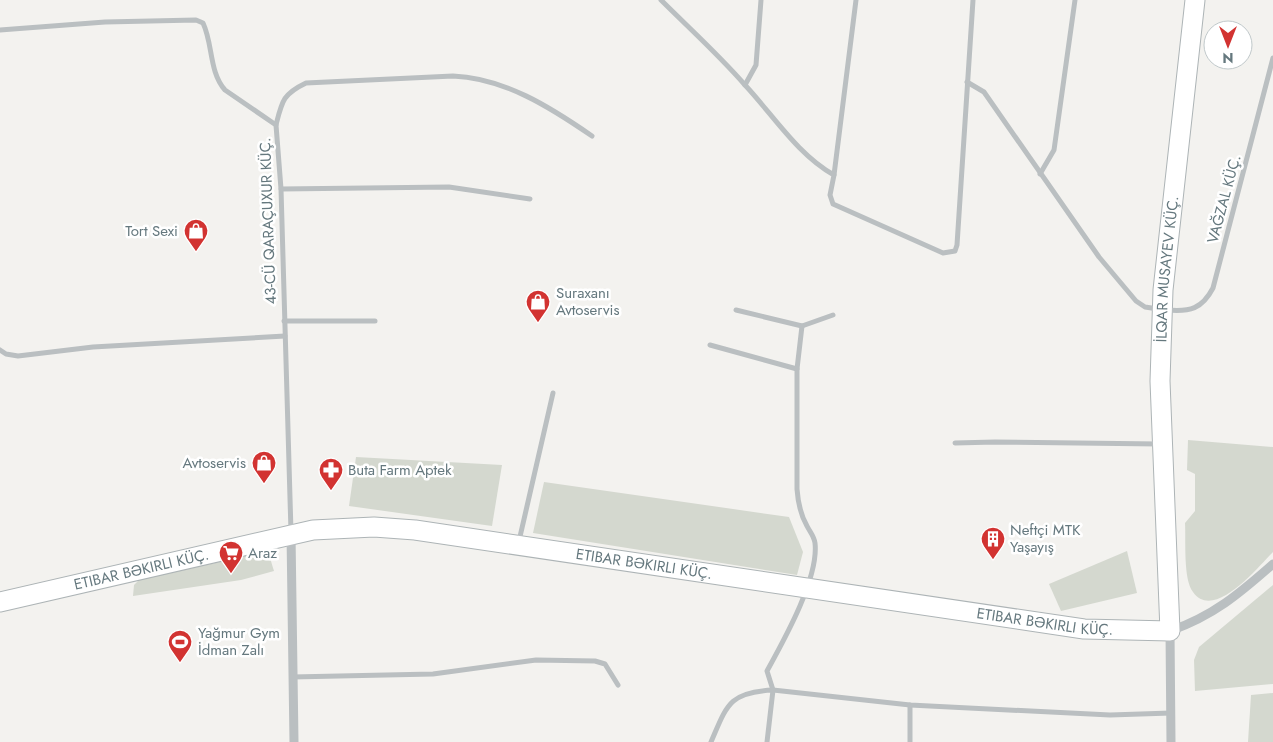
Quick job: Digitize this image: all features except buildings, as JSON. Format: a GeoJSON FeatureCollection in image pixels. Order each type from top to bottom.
{"type":"FeatureCollection","features":[{"type":"Feature","properties":{"kind":"main road","name":"İLQAR MUSAYEV KÜÇ."},"geometry":{"type":"LineString","coordinates":[[1170,631],[1160,382],[1162,290],[1196,0]]}},
{"type":"Feature","properties":{"kind":"main road","name":"ETIBAR BƏKIRLI KÜÇ."},"geometry":{"type":"LineString","coordinates":[[0,602],[126,574],[291,533],[338,528],[374,527],[415,530],[1084,629],[1139,632],[1170,631]]}},
{"type":"Feature","properties":{"kind":"street"},"geometry":{"type":"LineString","coordinates":[[661,0],[745,85],[800,148],[822,168],[834,175]]}},
{"type":"Feature","properties":{"kind":"street"},"geometry":{"type":"LineString","coordinates":[[745,85],[756,65],[761,0]]}},
{"type":"Feature","properties":{"kind":"street"},"geometry":{"type":"LineString","coordinates":[[856,0],[830,196],[833,204],[943,253],[955,251],[974,0]]}},
{"type":"Feature","properties":{"kind":"street"},"geometry":{"type":"LineString","coordinates":[[1040,174],[1054,150],[1075,0]]}},
{"type":"Feature","properties":{"kind":"street","name":"43-CÜ QARAÇUXUR KÜÇ."},"geometry":{"type":"LineString","coordinates":[[0,30],[105,22],[196,20],[203,23],[208,33],[219,83],[276,125],[281,189],[291,533]]}},
{"type":"Feature","properties":{"kind":"street","name":"VAĞZAL KÜÇ."},"geometry":{"type":"LineString","coordinates":[[967,82],[984,92],[1099,258],[1136,301],[1145,307],[1179,311],[1201,306],[1214,288],[1273,58]]}},
{"type":"Feature","properties":{"kind":"street"},"geometry":{"type":"LineString","coordinates":[[276,125],[282,102],[289,91],[306,83],[453,76],[476,77],[500,84],[564,116],[592,136]]}},
{"type":"Feature","properties":{"kind":"street"},"geometry":{"type":"LineString","coordinates":[[281,189],[449,187],[530,199]]}},
{"type":"Feature","properties":{"kind":"street"},"geometry":{"type":"LineString","coordinates":[[736,310],[802,326],[833,315]]}},
{"type":"Feature","properties":{"kind":"street"},"geometry":{"type":"LineString","coordinates":[[284,321],[375,320]]}},
{"type":"Feature","properties":{"kind":"street"},"geometry":{"type":"LineString","coordinates":[[767,742],[773,690],[767,671],[784,640],[806,589],[815,546],[814,538],[799,507],[797,368],[802,326]]}},
{"type":"Feature","properties":{"kind":"street"},"geometry":{"type":"LineString","coordinates":[[0,350],[6,354],[18,356],[93,347],[285,336]]}},
{"type":"Feature","properties":{"kind":"street"},"geometry":{"type":"LineString","coordinates":[[710,345],[797,368]]}},
{"type":"Feature","properties":{"kind":"street"},"geometry":{"type":"LineString","coordinates":[[518,545],[554,393]]}},
{"type":"Feature","properties":{"kind":"street"},"geometry":{"type":"LineString","coordinates":[[955,444],[994,442],[1162,444]]}},
{"type":"Feature","properties":{"kind":"street"},"geometry":{"type":"LineString","coordinates":[[291,533],[294,742]]}},
{"type":"Feature","properties":{"kind":"street","name":"ETIBAR BƏKIRLI KÜÇ."},"geometry":{"type":"LineString","coordinates":[[1170,631],[1212,614],[1232,600],[1273,564]]}},
{"type":"Feature","properties":{"kind":"street"},"geometry":{"type":"LineString","coordinates":[[1170,631],[1171,742]]}},
{"type":"Feature","properties":{"kind":"street"},"geometry":{"type":"LineString","coordinates":[[292,676],[433,674],[536,660],[595,661],[605,664],[618,685]]}},
{"type":"Feature","properties":{"kind":"street"},"geometry":{"type":"LineString","coordinates":[[711,742],[722,717],[736,698],[751,691],[773,690],[910,705],[1110,715],[1172,713]]}},
{"type":"Feature","properties":{"kind":"street"},"geometry":{"type":"LineString","coordinates":[[910,705],[910,742]]}},
{"type":"Feature","properties":{"kind":"shaded area"},"geometry":{"type":"Polygon","coordinates":[[[1188,440],[1273,447],[1273,552],[1236,588],[1224,596],[1212,600],[1202,599],[1193,592],[1188,578],[1185,523],[1195,511],[1195,474],[1187,470],[1188,440]]]}},
{"type":"Feature","properties":{"kind":"shaded area"},"geometry":{"type":"Polygon","coordinates":[[[356,457],[502,465],[492,526],[349,506],[356,457]]]}},
{"type":"Feature","properties":{"kind":"shaded area"},"geometry":{"type":"Polygon","coordinates":[[[544,482],[789,517],[803,552],[797,575],[533,533],[544,482]]]}},
{"type":"Feature","properties":{"kind":"shaded area"},"geometry":{"type":"Polygon","coordinates":[[[1127,551],[1137,593],[1061,611],[1049,584],[1127,551]]]}},
{"type":"Feature","properties":{"kind":"shaded area"},"geometry":{"type":"Polygon","coordinates":[[[251,555],[263,555],[270,558],[274,571],[241,580],[133,596],[134,585],[139,580],[251,555]]]}},
{"type":"Feature","properties":{"kind":"shaded area"},"geometry":{"type":"Polygon","coordinates":[[[1273,585],[1273,684],[1195,691],[1194,660],[1199,647],[1273,585]]]}},
{"type":"Feature","properties":{"kind":"shaded area"},"geometry":{"type":"Polygon","coordinates":[[[1273,693],[1273,742],[1248,742],[1251,695],[1273,693]]]}},
{"type":"Feature","properties":{"kind":"place","name":"Tort Sexi"},"geometry":{"type":"Point","coordinates":[196,252]}},
{"type":"Feature","properties":{"kind":"place","name":"Suraxanı Avtoservis"},"geometry":{"type":"Point","coordinates":[538,323]}},
{"type":"Feature","properties":{"kind":"place","name":"Avtoservis"},"geometry":{"type":"Point","coordinates":[264,484]}},
{"type":"Feature","properties":{"kind":"place","name":"Buta Farm Aptek"},"geometry":{"type":"Point","coordinates":[331,491]}},
{"type":"Feature","properties":{"kind":"place","name":"Neftçi MTK Yaşayış"},"geometry":{"type":"Point","coordinates":[993,560]}},
{"type":"Feature","properties":{"kind":"place","name":"Araz"},"geometry":{"type":"Point","coordinates":[231,574]}},
{"type":"Feature","properties":{"kind":"place","name":"Yağmur Gym İdman Zalı"},"geometry":{"type":"Point","coordinates":[180,663]}}]}
